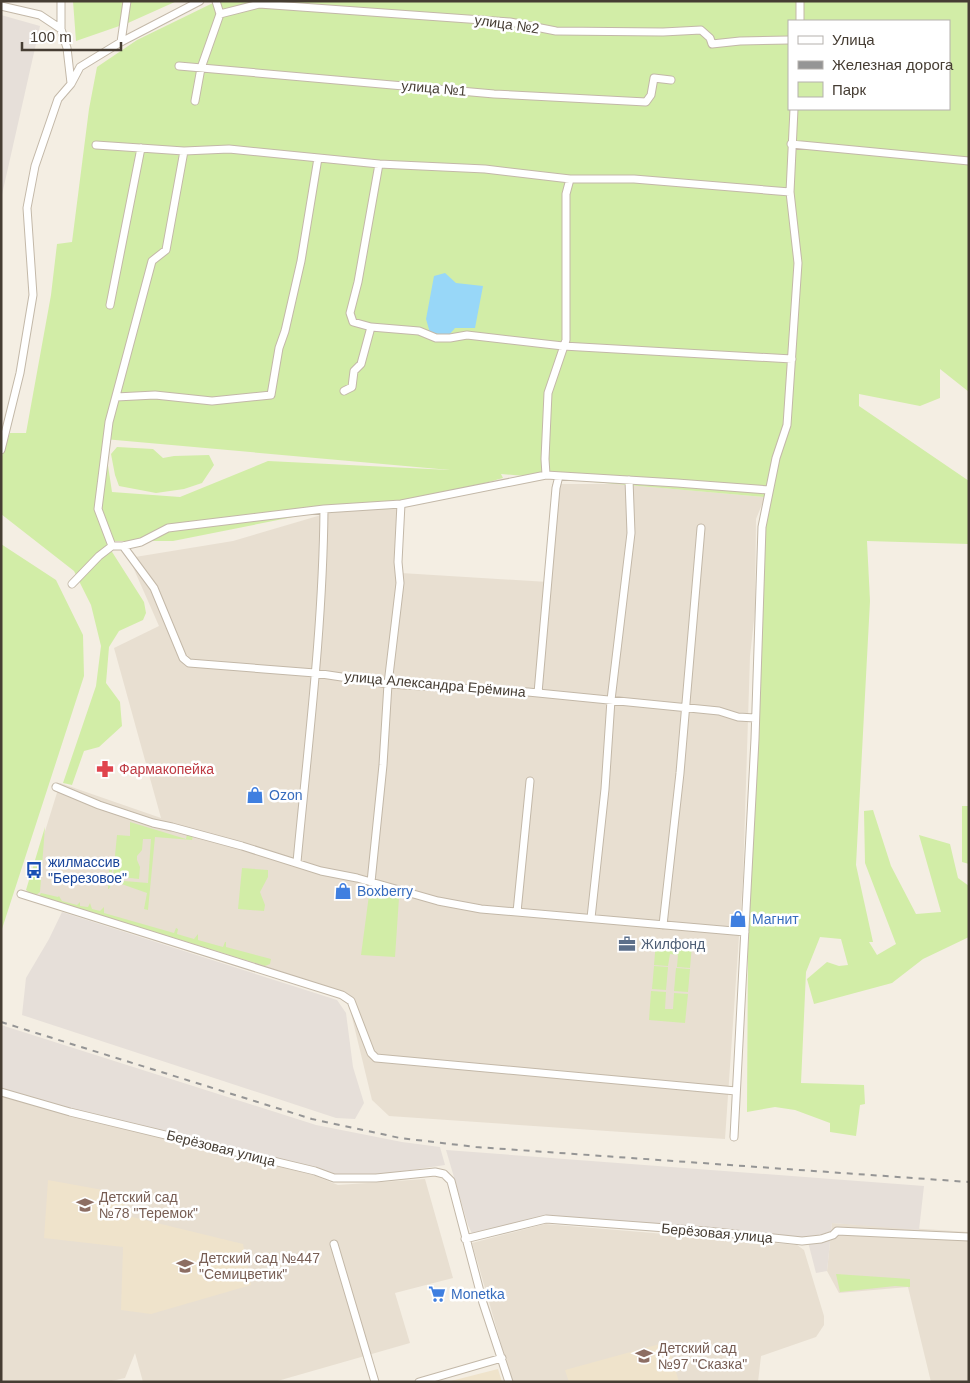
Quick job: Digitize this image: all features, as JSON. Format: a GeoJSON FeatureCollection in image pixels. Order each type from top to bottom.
{"type":"FeatureCollection","features":[{"type":"Feature","properties":{"kind":"street"},"geometry":{"type":"LineString","coordinates":[[61,1],[61,29],[67,48],[72,84]]}},
{"type":"Feature","properties":{"kind":"street"},"geometry":{"type":"LineString","coordinates":[[121,42],[127,1]]}},
{"type":"Feature","properties":{"kind":"street"},"geometry":{"type":"LineString","coordinates":[[1,450],[20,373],[33,295],[27,208],[36,166],[58,99],[72,84],[80,67],[121,42],[200,1]]}},
{"type":"Feature","properties":{"kind":"street"},"geometry":{"type":"LineString","coordinates":[[195,101],[202,68],[220,14],[216,1]]}},
{"type":"Feature","properties":{"kind":"street"},"geometry":{"type":"LineString","coordinates":[[800,1],[800,20]]}},
{"type":"Feature","properties":{"kind":"street","name":"улица №2"},"geometry":{"type":"LineString","coordinates":[[220,14],[259,4],[510,22],[556,31],[663,32],[701,30],[710,38],[712,44],[740,41],[788,40]]}},
{"type":"Feature","properties":{"kind":"street"},"geometry":{"type":"LineString","coordinates":[[1,6],[40,15],[61,29]]}},
{"type":"Feature","properties":{"kind":"street","name":"улица №1"},"geometry":{"type":"LineString","coordinates":[[179,66],[494,94],[646,102],[651,95],[654,78],[671,80]]}},
{"type":"Feature","properties":{"kind":"street"},"geometry":{"type":"LineString","coordinates":[[734,1136],[759,645],[762,527],[776,458],[787,425],[798,263],[790,192],[794,110]]}},
{"type":"Feature","properties":{"kind":"street"},"geometry":{"type":"LineString","coordinates":[[791,144],[969,161]]}},
{"type":"Feature","properties":{"kind":"street"},"geometry":{"type":"LineString","coordinates":[[96,145],[184,151],[229,149],[380,164],[485,169],[570,179],[634,179],[790,192]]}},
{"type":"Feature","properties":{"kind":"street"},"geometry":{"type":"LineString","coordinates":[[110,306],[141,148]]}},
{"type":"Feature","properties":{"kind":"street"},"geometry":{"type":"LineString","coordinates":[[112,546],[98,509],[109,422],[152,262],[166,250],[184,151]]}},
{"type":"Feature","properties":{"kind":"street"},"geometry":{"type":"LineString","coordinates":[[116,397],[155,395],[212,401],[271,396],[279,348],[285,331],[301,261],[318,158]]}},
{"type":"Feature","properties":{"kind":"street"},"geometry":{"type":"LineString","coordinates":[[380,164],[358,282],[350,313],[353,322],[371,327],[419,331],[436,338],[467,335],[563,346],[792,359]]}},
{"type":"Feature","properties":{"kind":"street"},"geometry":{"type":"LineString","coordinates":[[546,475],[548,393],[566,340],[566,194],[570,179]]}},
{"type":"Feature","properties":{"kind":"street"},"geometry":{"type":"LineString","coordinates":[[344,391],[352,387],[354,371],[361,364],[371,327]]}},
{"type":"Feature","properties":{"kind":"street"},"geometry":{"type":"LineString","coordinates":[[72,584],[99,556],[112,546],[123,546],[141,542],[168,528],[324,509],[401,504],[546,475],[769,490]]}},
{"type":"Feature","properties":{"kind":"street"},"geometry":{"type":"LineString","coordinates":[[538,693],[556,488],[560,476]]}},
{"type":"Feature","properties":{"kind":"street"},"geometry":{"type":"LineString","coordinates":[[591,918],[605,789],[611,700],[631,533],[629,480]]}},
{"type":"Feature","properties":{"kind":"street"},"geometry":{"type":"LineString","coordinates":[[370,882],[383,765],[388,684],[400,582],[398,562],[401,504]]}},
{"type":"Feature","properties":{"kind":"street"},"geometry":{"type":"LineString","coordinates":[[297,862],[324,569],[324,509]]}},
{"type":"Feature","properties":{"kind":"street"},"geometry":{"type":"LineString","coordinates":[[663,925],[679,783],[700,528]]}},
{"type":"Feature","properties":{"kind":"street","name":"улица Александра Ерёмина"},"geometry":{"type":"LineString","coordinates":[[123,546],[154,588],[183,658],[189,663],[315,673],[388,684],[538,693],[611,700],[720,711],[738,717],[755,718]]}},
{"type":"Feature","properties":{"kind":"street"},"geometry":{"type":"LineString","coordinates":[[517,912],[530,781]]}},
{"type":"Feature","properties":{"kind":"street"},"geometry":{"type":"LineString","coordinates":[[56,786],[99,805],[154,824],[172,827],[297,862],[321,871],[357,878],[445,903],[481,909],[745,932]]}},
{"type":"Feature","properties":{"kind":"street"},"geometry":{"type":"LineString","coordinates":[[21,894],[342,995],[351,1001],[371,1053],[376,1058],[736,1091]]}},
{"type":"Feature","properties":{"kind":"street","name":"Берёзовая улица"},"geometry":{"type":"LineString","coordinates":[[1,1092],[70,1112],[315,1171],[334,1178],[376,1178],[429,1172],[444,1174],[451,1180],[465,1239],[546,1219],[706,1231],[802,1241],[830,1236],[837,1231],[969,1237]]}},
{"type":"Feature","properties":{"kind":"street"},"geometry":{"type":"LineString","coordinates":[[465,1239],[483,1303],[509,1382]]}},
{"type":"Feature","properties":{"kind":"street"},"geometry":{"type":"LineString","coordinates":[[334,1244],[375,1382]]}},
{"type":"Feature","properties":{"kind":"street"},"geometry":{"type":"LineString","coordinates":[[419,1382],[502,1358]]}},
{"type":"Feature","properties":{"kind":"shaded area"},"geometry":{"type":"Polygon","coordinates":[[[1,15],[40,26],[1,199],[1,15]]]}},
{"type":"Feature","properties":{"kind":"shaded area"},"geometry":{"type":"Polygon","coordinates":[[[552,484],[617,484],[765,497],[756,519],[755,611],[750,656],[743,878],[725,1139],[389,1116],[372,1100],[349,1005],[339,998],[24,899],[60,783],[161,818],[114,648],[159,626],[129,558],[233,541],[328,513],[403,504],[401,573],[548,582],[554,533],[552,484]]]}},
{"type":"Feature","properties":{"kind":"shaded area"},"geometry":{"type":"Polygon","coordinates":[[[62,912],[337,1000],[346,1013],[353,1067],[364,1103],[355,1119],[336,1118],[22,1015],[26,978],[49,939],[62,912]]]}},
{"type":"Feature","properties":{"kind":"shaded area"},"geometry":{"type":"Polygon","coordinates":[[[1,1025],[316,1125],[402,1142],[440,1147],[445,1165],[384,1174],[340,1176],[70,1110],[1,1089],[1,1025]]]}},
{"type":"Feature","properties":{"kind":"shaded area"},"geometry":{"type":"Polygon","coordinates":[[[1,1094],[71,1115],[313,1175],[338,1185],[425,1179],[453,1278],[395,1293],[410,1343],[274,1382],[143,1382],[135,1353],[125,1378],[107,1382],[1,1382],[1,1094]]]}},
{"type":"Feature","properties":{"kind":"shaded area"},"geometry":{"type":"Polygon","coordinates":[[[446,1150],[924,1186],[919,1230],[832,1223],[827,1271],[816,1273],[807,1238],[548,1215],[473,1236],[446,1150]]]}},
{"type":"Feature","properties":{"kind":"shaded area","name":"Детский сад №447 \"Семицветик\""},"geometry":{"type":"Polygon","coordinates":[[[48,1180],[125,1194],[124,1215],[243,1244],[251,1285],[151,1314],[121,1310],[123,1247],[44,1238],[48,1180]]]}},
{"type":"Feature","properties":{"kind":"shaded area"},"geometry":{"type":"Polygon","coordinates":[[[832,1223],[969,1232],[969,1382],[931,1382],[908,1287],[839,1293],[827,1271],[832,1223]]]}},
{"type":"Feature","properties":{"kind":"shaded area"},"geometry":{"type":"Polygon","coordinates":[[[545,1224],[797,1245],[804,1250],[824,1316],[824,1325],[816,1337],[761,1356],[758,1382],[512,1382],[472,1243],[545,1224]]]}},
{"type":"Feature","properties":{"kind":"shaded area","name":"Детский сад №97 \"Сказка\""},"geometry":{"type":"Polygon","coordinates":[[[667,1342],[679,1382],[569,1382],[565,1370],[667,1342]]]}},
{"type":"Feature","properties":{"kind":"shaded area"},"geometry":{"type":"Polygon","coordinates":[[[498,1369],[502,1382],[447,1382],[498,1369]]]}},
{"type":"Feature","properties":{"kind":"green space"},"geometry":{"type":"Polygon","coordinates":[[[73,1],[177,1],[128,23],[76,41],[73,1]]]}},
{"type":"Feature","properties":{"kind":"green space"},"geometry":{"type":"Polygon","coordinates":[[[217,1],[969,1],[969,392],[940,369],[940,398],[920,406],[859,394],[859,406],[969,481],[969,544],[867,541],[870,601],[856,865],[873,942],[869,942],[877,955],[896,944],[865,863],[864,811],[873,810],[891,866],[916,914],[941,912],[919,835],[950,844],[958,878],[969,886],[969,937],[923,959],[892,983],[814,1004],[807,979],[827,962],[839,966],[848,965],[841,939],[820,937],[806,972],[801,1083],[864,1085],[865,1104],[860,1105],[856,1136],[830,1132],[830,1123],[795,1110],[775,1107],[747,1112],[748,949],[754,797],[759,741],[764,497],[501,474],[503,478],[391,509],[323,511],[173,541],[113,541],[107,544],[144,602],[146,613],[143,620],[119,631],[109,647],[106,683],[120,702],[122,726],[99,747],[84,751],[72,785],[63,783],[96,686],[101,646],[91,605],[74,571],[1,514],[1,459],[10,433],[26,433],[51,295],[57,244],[72,242],[89,109],[97,67],[137,40],[217,1]],[[104,439],[112,492],[180,497],[268,461],[450,470],[104,439]]]}},
{"type":"Feature","properties":{"kind":"green space"},"geometry":{"type":"Polygon","coordinates":[[[117,447],[153,449],[163,458],[209,455],[214,465],[202,483],[184,489],[156,493],[119,486],[111,454],[117,447]]]}},
{"type":"Feature","properties":{"kind":"green space"},"geometry":{"type":"Polygon","coordinates":[[[1,544],[56,580],[83,635],[84,676],[1,932],[1,544]]]}},
{"type":"Feature","properties":{"kind":"green space"},"geometry":{"type":"Polygon","coordinates":[[[962,806],[969,806],[969,864],[962,862],[962,806]]]}},
{"type":"Feature","properties":{"kind":"green space"},"geometry":{"type":"Polygon","coordinates":[[[130,822],[186,839],[187,834],[193,836],[192,840],[155,837],[148,910],[144,909],[147,893],[113,881],[108,889],[109,869],[112,870],[112,880],[148,883],[151,839],[143,839],[142,850],[137,856],[140,867],[139,879],[113,876],[117,835],[130,836],[130,822]]]}},
{"type":"Feature","properties":{"kind":"green space"},"geometry":{"type":"Polygon","coordinates":[[[45,827],[40,892],[35,896],[26,890],[45,827]]]}},
{"type":"Feature","properties":{"kind":"green space"},"geometry":{"type":"Polygon","coordinates":[[[242,868],[268,870],[268,877],[260,892],[265,905],[264,911],[238,909],[242,868]]]}},
{"type":"Feature","properties":{"kind":"green space"},"geometry":{"type":"Polygon","coordinates":[[[41,893],[59,896],[62,901],[77,905],[80,902],[80,906],[88,907],[90,903],[92,909],[100,911],[104,907],[104,913],[174,933],[176,928],[178,929],[177,934],[194,939],[198,934],[198,940],[223,947],[226,942],[226,947],[271,959],[270,964],[265,966],[39,896],[41,893]]]}},
{"type":"Feature","properties":{"kind":"green space"},"geometry":{"type":"Polygon","coordinates":[[[369,895],[399,898],[395,957],[361,955],[369,895]]]}},
{"type":"Feature","properties":{"kind":"green space"},"geometry":{"type":"Polygon","coordinates":[[[656,941],[692,945],[690,968],[677,967],[678,955],[670,954],[668,966],[654,965],[656,941]]]}},
{"type":"Feature","properties":{"kind":"green space"},"geometry":{"type":"Polygon","coordinates":[[[654,966],[668,967],[666,990],[652,989],[654,966]]]}},
{"type":"Feature","properties":{"kind":"green space"},"geometry":{"type":"Polygon","coordinates":[[[676,968],[690,969],[688,992],[674,991],[676,968]]]}},
{"type":"Feature","properties":{"kind":"green space"},"geometry":{"type":"Polygon","coordinates":[[[651,991],[666,992],[665,1009],[673,1009],[674,993],[688,994],[685,1023],[649,1020],[651,991]]]}},
{"type":"Feature","properties":{"kind":"green space"},"geometry":{"type":"Polygon","coordinates":[[[836,1274],[910,1279],[910,1287],[895,1286],[840,1292],[836,1274]]]}},
{"type":"Feature","properties":{"kind":"water"},"geometry":{"type":"Polygon","coordinates":[[[445,273],[456,283],[483,286],[475,328],[455,328],[449,335],[430,333],[426,319],[434,276],[445,273]]]}},
{"type":"Feature","properties":{"kind":"railway"},"geometry":{"type":"LineString","coordinates":[[1,1022],[312,1119],[400,1138],[476,1147],[969,1182]]}},
{"type":"Feature","properties":{"kind":"place","name":"Фармакопейка"},"geometry":{"type":"Point","coordinates":[105,769]}},
{"type":"Feature","properties":{"kind":"place","name":"Ozon"},"geometry":{"type":"Point","coordinates":[255,795]}},
{"type":"Feature","properties":{"kind":"place","name":"жилмассив \"Березовое\""},"geometry":{"type":"Point","coordinates":[34,870]}},
{"type":"Feature","properties":{"kind":"place","name":"Boxberry"},"geometry":{"type":"Point","coordinates":[343,891]}},
{"type":"Feature","properties":{"kind":"place","name":"Магнит"},"geometry":{"type":"Point","coordinates":[738,919]}},
{"type":"Feature","properties":{"kind":"place","name":"Жилфонд"},"geometry":{"type":"Point","coordinates":[627,944]}},
{"type":"Feature","properties":{"kind":"place","name":"Детский сад №78 \"Теремок\""},"geometry":{"type":"Point","coordinates":[85,1205]}},
{"type":"Feature","properties":{"kind":"place","name":"Детский сад №447 \"Семицветик\""},"geometry":{"type":"Point","coordinates":[185,1266]}},
{"type":"Feature","properties":{"kind":"place","name":"Monetka"},"geometry":{"type":"Point","coordinates":[437,1294]}},
{"type":"Feature","properties":{"kind":"place","name":"Детский сад №97 \"Сказка\""},"geometry":{"type":"Point","coordinates":[644,1356]}}]}
